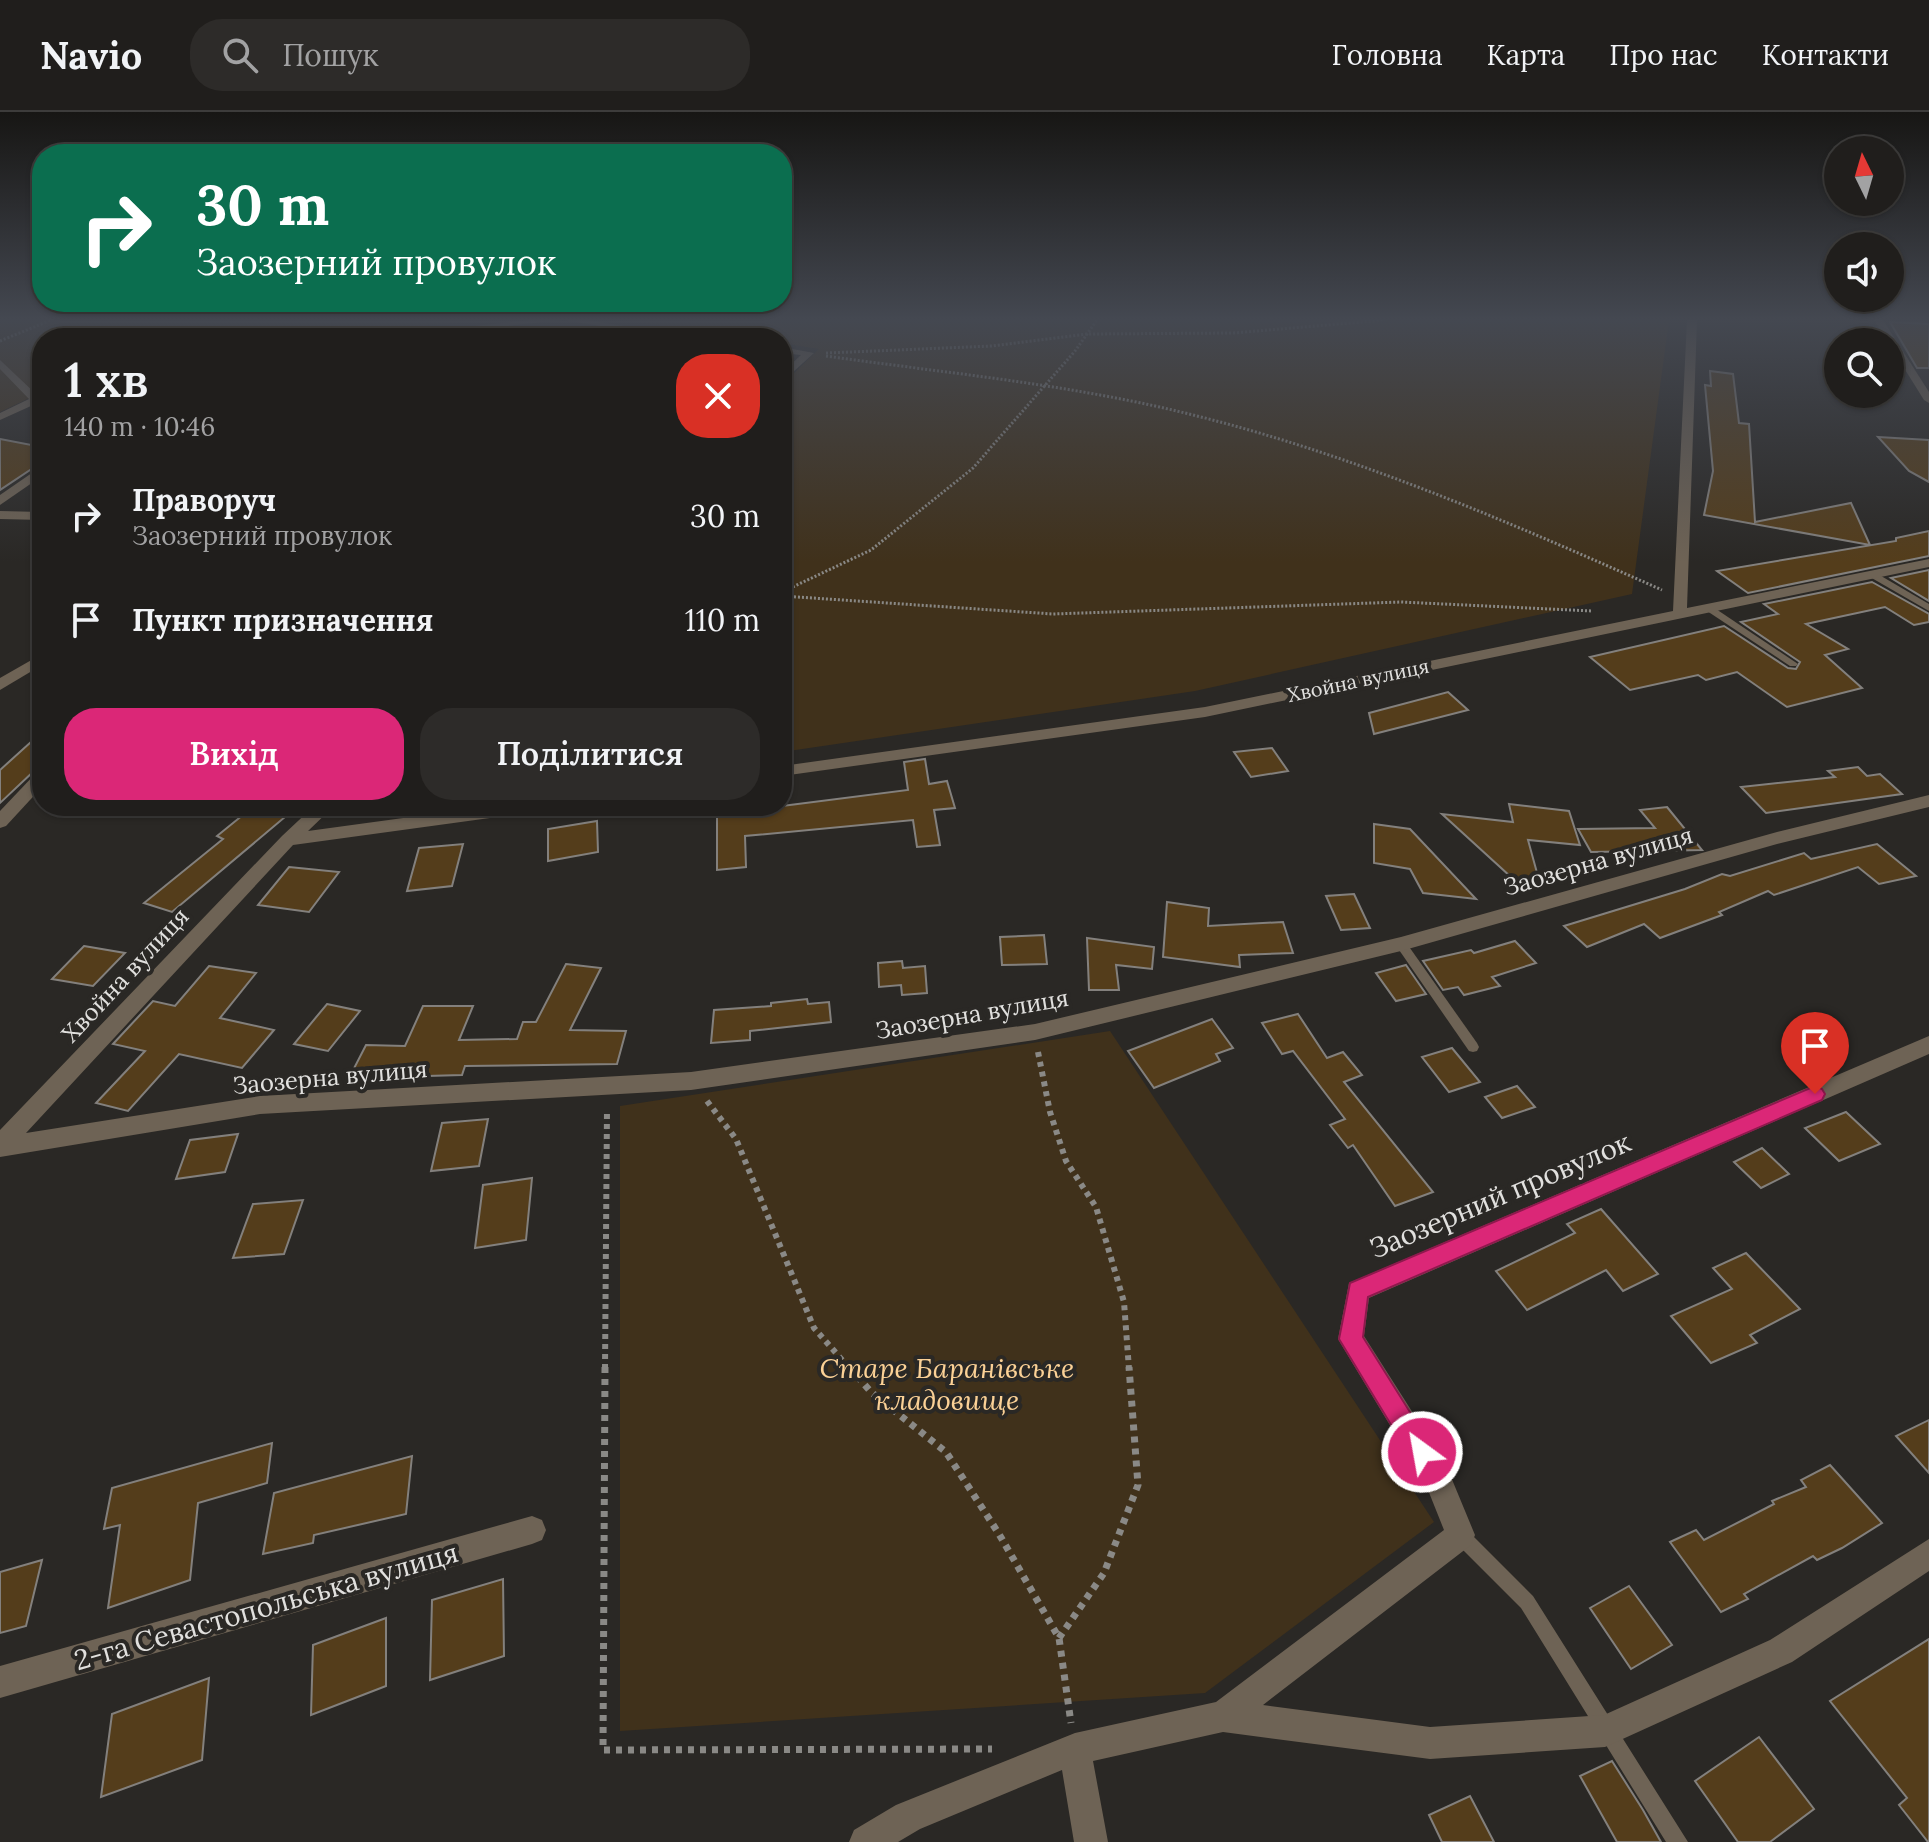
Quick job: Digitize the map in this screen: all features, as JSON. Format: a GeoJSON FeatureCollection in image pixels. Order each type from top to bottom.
{"type":"FeatureCollection","features":[{"type":"Feature","properties":{"kind":"street"},"geometry":{"type":"LineString","coordinates":[[0,417],[32,401]]}},
{"type":"Feature","properties":{"kind":"street"},"geometry":{"type":"LineString","coordinates":[[1680,615],[1689,401]]}},
{"type":"Feature","properties":{"kind":"street"},"geometry":{"type":"LineString","coordinates":[[0,501],[32,477]]}},
{"type":"Feature","properties":{"kind":"street"},"geometry":{"type":"LineString","coordinates":[[0,515],[32,516]]}},
{"type":"Feature","properties":{"kind":"street","name":"Хвойна вулиця"},"geometry":{"type":"LineString","coordinates":[[792,770],[1205,712],[1929,563]]}},
{"type":"Feature","properties":{"kind":"street"},"geometry":{"type":"LineString","coordinates":[[0,685],[32,664]]}},
{"type":"Feature","properties":{"kind":"street"},"geometry":{"type":"LineString","coordinates":[[0,822],[32,788]]}},
{"type":"Feature","properties":{"kind":"street","name":"Заозерна вулиця"},"geometry":{"type":"LineString","coordinates":[[0,1146],[260,1105],[607,1083],[691,1081],[1035,1032],[1401,944],[1777,838],[1929,801]]}},
{"type":"Feature","properties":{"kind":"street","name":"Хвойна вулиця"},"geometry":{"type":"LineString","coordinates":[[0,1146],[314,816]]}},
{"type":"Feature","properties":{"kind":"street"},"geometry":{"type":"LineString","coordinates":[[288,840],[461,816]]}},
{"type":"Feature","properties":{"kind":"street","name":"Заозерний провулок"},"geometry":{"type":"LineString","coordinates":[[1461,1535],[1436,1475],[1351,1339],[1358,1291],[1929,1045]]}},
{"type":"Feature","properties":{"kind":"street","name":"2-га Севастопольська вулиця"},"geometry":{"type":"LineString","coordinates":[[0,1682],[532,1530]]}},
{"type":"Feature","properties":{"kind":"street"},"geometry":{"type":"LineString","coordinates":[[1223,1716],[1461,1535]]}},
{"type":"Feature","properties":{"kind":"street"},"geometry":{"type":"LineString","coordinates":[[866,1842],[908,1817],[1075,1749],[1223,1716],[1430,1743],[1605,1731],[1781,1651],[1929,1554]]}},
{"type":"Feature","properties":{"kind":"street"},"geometry":{"type":"LineString","coordinates":[[1075,1749],[1091,1842]]}},
{"type":"Feature","properties":{"kind":"lane"},"geometry":{"type":"LineString","coordinates":[[1873,575],[1929,608]]}},
{"type":"Feature","properties":{"kind":"lane"},"geometry":{"type":"LineString","coordinates":[[1710,609],[1793,664]]}},
{"type":"Feature","properties":{"kind":"lane"},"geometry":{"type":"LineString","coordinates":[[1401,944],[1473,1047]]}},
{"type":"Feature","properties":{"kind":"lane"},"geometry":{"type":"LineString","coordinates":[[1461,1535],[1527,1602],[1605,1731],[1678,1842]]}},
{"type":"Feature","properties":{"kind":"path"},"geometry":{"type":"LineString","coordinates":[[792,589],[871,550],[973,468],[1031,401]]}},
{"type":"Feature","properties":{"kind":"path"},"geometry":{"type":"LineString","coordinates":[[1123,401],[1184,413],[1320,450],[1562,545],[1681,598]]}},
{"type":"Feature","properties":{"kind":"path"},"geometry":{"type":"LineString","coordinates":[[792,595],[1053,614],[1401,602],[1603,611]]}},
{"type":"Feature","properties":{"kind":"path"},"geometry":{"type":"LineString","coordinates":[[1035,1032],[1050,1112],[1066,1161],[1096,1207],[1124,1302],[1138,1485],[1104,1573],[1059,1638]]}},
{"type":"Feature","properties":{"kind":"path"},"geometry":{"type":"LineString","coordinates":[[691,1081],[736,1139],[814,1328],[871,1392],[946,1452],[1059,1638],[1075,1749]]}},
{"type":"Feature","properties":{"kind":"path"},"geometry":{"type":"LineString","coordinates":[[607,1083],[603,1750],[997,1749]]}},
{"type":"Feature","properties":{"kind":"green space"},"geometry":{"type":"Polygon","coordinates":[[[0,401],[24,401],[0,412],[0,401]]]}},
{"type":"Feature","properties":{"kind":"green space"},"geometry":{"type":"Polygon","coordinates":[[[792,401],[1658,401],[1632,594],[1195,691],[792,751],[792,401]]]}},
{"type":"Feature","properties":{"kind":"green space","name":"Старе Баранівське кладовище"},"geometry":{"type":"Polygon","coordinates":[[[1110,1031],[1434,1522],[1205,1693],[620,1731],[620,1106],[1110,1031]]]}},
{"type":"Feature","properties":{"kind":"building"},"geometry":{"type":"Polygon","coordinates":[[[1706,401],[1736,401],[1739,423],[1749,424],[1755,522],[1851,503],[1870,545],[1704,515],[1713,471],[1706,401]]]}},
{"type":"Feature","properties":{"kind":"building"},"geometry":{"type":"Polygon","coordinates":[[[1878,437],[1929,440],[1929,482],[1909,471],[1878,437]]]}},
{"type":"Feature","properties":{"kind":"building"},"geometry":{"type":"Polygon","coordinates":[[[0,439],[32,445],[32,469],[0,490],[0,439]]]}},
{"type":"Feature","properties":{"kind":"building"},"geometry":{"type":"Polygon","coordinates":[[[1929,531],[1929,556],[1748,593],[1717,571],[1896,541],[1896,538],[1929,531]]]}},
{"type":"Feature","properties":{"kind":"building"},"geometry":{"type":"Polygon","coordinates":[[[1929,570],[1929,601],[1891,578],[1929,570]]]}},
{"type":"Feature","properties":{"kind":"building"},"geometry":{"type":"Polygon","coordinates":[[[1872,582],[1929,614],[1929,622],[1914,625],[1885,607],[1806,624],[1848,649],[1825,655],[1862,688],[1787,707],[1737,672],[1706,680],[1698,675],[1630,690],[1590,657],[1724,626],[1788,668],[1796,669],[1800,662],[1741,622],[1778,614],[1764,604],[1872,582]]]}},
{"type":"Feature","properties":{"kind":"building"},"geometry":{"type":"Polygon","coordinates":[[[1448,692],[1468,710],[1374,734],[1369,713],[1448,692]]]}},
{"type":"Feature","properties":{"kind":"building"},"geometry":{"type":"Polygon","coordinates":[[[32,741],[32,773],[0,803],[0,770],[32,741]]]}},
{"type":"Feature","properties":{"kind":"building"},"geometry":{"type":"Polygon","coordinates":[[[1272,748],[1288,771],[1251,777],[1234,752],[1272,748]]]}},
{"type":"Feature","properties":{"kind":"building"},"geometry":{"type":"Polygon","coordinates":[[[925,759],[929,784],[947,781],[955,808],[934,810],[940,845],[917,847],[913,820],[745,836],[746,867],[717,870],[717,816],[792,816],[792,805],[908,790],[904,762],[925,759]]]}},
{"type":"Feature","properties":{"kind":"building"},"geometry":{"type":"Polygon","coordinates":[[[1858,767],[1867,776],[1880,774],[1902,794],[1766,813],[1741,787],[1835,777],[1828,771],[1858,767]]]}},
{"type":"Feature","properties":{"kind":"building"},"geometry":{"type":"Polygon","coordinates":[[[1509,804],[1569,811],[1580,845],[1528,840],[1539,880],[1511,877],[1442,814],[1513,822],[1509,804]]]}},
{"type":"Feature","properties":{"kind":"building"},"geometry":{"type":"Polygon","coordinates":[[[1667,807],[1702,850],[1591,852],[1578,829],[1655,828],[1640,810],[1667,807]]]}},
{"type":"Feature","properties":{"kind":"building"},"geometry":{"type":"Polygon","coordinates":[[[242,816],[286,816],[172,912],[144,903],[223,839],[217,836],[242,816]]]}},
{"type":"Feature","properties":{"kind":"building"},"geometry":{"type":"Polygon","coordinates":[[[597,821],[598,852],[548,861],[548,829],[597,821]]]}},
{"type":"Feature","properties":{"kind":"building"},"geometry":{"type":"Polygon","coordinates":[[[1374,824],[1410,829],[1476,899],[1423,893],[1410,869],[1374,863],[1374,824]]]}},
{"type":"Feature","properties":{"kind":"building"},"geometry":{"type":"Polygon","coordinates":[[[463,844],[452,886],[407,891],[419,848],[463,844]]]}},
{"type":"Feature","properties":{"kind":"building"},"geometry":{"type":"Polygon","coordinates":[[[1877,844],[1916,876],[1879,884],[1858,867],[1774,895],[1768,891],[1719,912],[1722,915],[1660,938],[1644,924],[1587,947],[1564,926],[1685,889],[1722,874],[1730,876],[1804,853],[1811,859],[1877,844]]]}},
{"type":"Feature","properties":{"kind":"building"},"geometry":{"type":"Polygon","coordinates":[[[289,867],[339,872],[309,912],[258,905],[289,867]]]}},
{"type":"Feature","properties":{"kind":"building"},"geometry":{"type":"Polygon","coordinates":[[[1354,894],[1370,928],[1341,930],[1326,896],[1354,894]]]}},
{"type":"Feature","properties":{"kind":"building"},"geometry":{"type":"Polygon","coordinates":[[[1167,902],[1209,908],[1208,926],[1283,922],[1293,953],[1239,955],[1240,967],[1163,957],[1167,902]]]}},
{"type":"Feature","properties":{"kind":"building"},"geometry":{"type":"Polygon","coordinates":[[[1044,935],[1047,964],[1002,965],[1000,937],[1044,935]]]}},
{"type":"Feature","properties":{"kind":"building"},"geometry":{"type":"Polygon","coordinates":[[[1087,938],[1154,947],[1152,969],[1116,965],[1119,990],[1089,990],[1087,938]]]}},
{"type":"Feature","properties":{"kind":"building"},"geometry":{"type":"Polygon","coordinates":[[[1515,941],[1536,963],[1492,977],[1500,986],[1464,995],[1458,987],[1443,990],[1423,961],[1471,950],[1474,953],[1515,941]]]}},
{"type":"Feature","properties":{"kind":"building"},"geometry":{"type":"Polygon","coordinates":[[[84,946],[125,953],[93,986],[52,979],[84,946]]]}},
{"type":"Feature","properties":{"kind":"building"},"geometry":{"type":"Polygon","coordinates":[[[902,961],[903,968],[925,966],[927,993],[902,995],[901,985],[879,987],[878,963],[902,961]]]}},
{"type":"Feature","properties":{"kind":"building"},"geometry":{"type":"Polygon","coordinates":[[[566,964],[601,968],[570,1030],[626,1031],[617,1064],[465,1066],[462,1075],[391,1077],[388,1082],[348,1080],[366,1045],[405,1046],[423,1006],[473,1006],[459,1040],[517,1039],[523,1022],[536,1022],[566,964]]]}},
{"type":"Feature","properties":{"kind":"building"},"geometry":{"type":"Polygon","coordinates":[[[1406,965],[1426,994],[1396,1001],[1376,973],[1406,965]]]}},
{"type":"Feature","properties":{"kind":"building"},"geometry":{"type":"Polygon","coordinates":[[[209,966],[256,973],[220,1018],[274,1030],[242,1068],[179,1054],[128,1111],[96,1103],[145,1051],[113,1044],[153,1001],[175,1006],[209,966]]]}},
{"type":"Feature","properties":{"kind":"building"},"geometry":{"type":"Polygon","coordinates":[[[807,999],[808,1004],[829,1002],[831,1022],[750,1031],[750,1040],[711,1043],[714,1010],[771,1006],[771,1003],[807,999]]]}},
{"type":"Feature","properties":{"kind":"building"},"geometry":{"type":"Polygon","coordinates":[[[327,1004],[360,1011],[328,1051],[294,1044],[327,1004]]]}},
{"type":"Feature","properties":{"kind":"building"},"geometry":{"type":"Polygon","coordinates":[[[1298,1014],[1327,1058],[1343,1052],[1362,1075],[1344,1082],[1433,1192],[1395,1206],[1353,1145],[1348,1148],[1330,1125],[1345,1119],[1293,1051],[1282,1054],[1262,1023],[1298,1014]]]}},
{"type":"Feature","properties":{"kind":"building"},"geometry":{"type":"Polygon","coordinates":[[[1212,1019],[1233,1048],[1216,1054],[1220,1061],[1154,1088],[1128,1051],[1212,1019]]]}},
{"type":"Feature","properties":{"kind":"building"},"geometry":{"type":"Polygon","coordinates":[[[1452,1048],[1480,1082],[1449,1092],[1422,1057],[1452,1048]]]}},
{"type":"Feature","properties":{"kind":"building"},"geometry":{"type":"Polygon","coordinates":[[[1517,1086],[1535,1107],[1502,1118],[1485,1097],[1517,1086]]]}},
{"type":"Feature","properties":{"kind":"building"},"geometry":{"type":"Polygon","coordinates":[[[1846,1112],[1880,1144],[1839,1161],[1805,1128],[1846,1112]]]}},
{"type":"Feature","properties":{"kind":"building"},"geometry":{"type":"Polygon","coordinates":[[[488,1119],[479,1166],[431,1171],[442,1123],[488,1119]]]}},
{"type":"Feature","properties":{"kind":"building"},"geometry":{"type":"Polygon","coordinates":[[[238,1134],[225,1172],[176,1179],[190,1140],[238,1134]]]}},
{"type":"Feature","properties":{"kind":"building"},"geometry":{"type":"Polygon","coordinates":[[[1762,1148],[1789,1174],[1761,1188],[1734,1162],[1762,1148]]]}},
{"type":"Feature","properties":{"kind":"building"},"geometry":{"type":"Polygon","coordinates":[[[532,1178],[526,1240],[475,1248],[483,1185],[532,1178]]]}},
{"type":"Feature","properties":{"kind":"building"},"geometry":{"type":"Polygon","coordinates":[[[303,1200],[284,1254],[233,1258],[253,1204],[303,1200]]]}},
{"type":"Feature","properties":{"kind":"building"},"geometry":{"type":"Polygon","coordinates":[[[1601,1209],[1658,1274],[1623,1291],[1606,1270],[1527,1310],[1496,1271],[1575,1233],[1567,1224],[1601,1209]]]}},
{"type":"Feature","properties":{"kind":"building"},"geometry":{"type":"Polygon","coordinates":[[[1746,1253],[1800,1309],[1750,1335],[1757,1343],[1711,1363],[1671,1316],[1732,1289],[1713,1268],[1746,1253]]]}},
{"type":"Feature","properties":{"kind":"building"},"geometry":{"type":"Polygon","coordinates":[[[1929,1420],[1929,1473],[1896,1436],[1929,1420]]]}},
{"type":"Feature","properties":{"kind":"building"},"geometry":{"type":"Polygon","coordinates":[[[272,1443],[267,1483],[198,1503],[190,1580],[108,1608],[120,1525],[104,1529],[112,1488],[272,1443]]]}},
{"type":"Feature","properties":{"kind":"building"},"geometry":{"type":"Polygon","coordinates":[[[412,1456],[406,1514],[314,1535],[313,1543],[263,1554],[274,1493],[412,1456]]]}},
{"type":"Feature","properties":{"kind":"building"},"geometry":{"type":"Polygon","coordinates":[[[1830,1465],[1882,1523],[1842,1548],[1817,1560],[1813,1556],[1744,1594],[1748,1599],[1721,1612],[1670,1542],[1696,1530],[1704,1540],[1774,1504],[1772,1501],[1806,1487],[1801,1480],[1830,1465]]]}},
{"type":"Feature","properties":{"kind":"building"},"geometry":{"type":"Polygon","coordinates":[[[42,1560],[26,1626],[0,1633],[0,1572],[42,1560]]]}},
{"type":"Feature","properties":{"kind":"building"},"geometry":{"type":"Polygon","coordinates":[[[503,1579],[504,1656],[430,1680],[432,1600],[503,1579]]]}},
{"type":"Feature","properties":{"kind":"building"},"geometry":{"type":"Polygon","coordinates":[[[1629,1586],[1672,1645],[1631,1669],[1590,1608],[1629,1586]]]}},
{"type":"Feature","properties":{"kind":"building"},"geometry":{"type":"Polygon","coordinates":[[[386,1618],[386,1686],[311,1715],[313,1645],[386,1618]]]}},
{"type":"Feature","properties":{"kind":"building"},"geometry":{"type":"Polygon","coordinates":[[[1929,1639],[1928,1842],[1899,1805],[1907,1798],[1830,1701],[1929,1639]]]}},
{"type":"Feature","properties":{"kind":"building"},"geometry":{"type":"Polygon","coordinates":[[[209,1678],[202,1760],[101,1797],[112,1714],[209,1678]]]}},
{"type":"Feature","properties":{"kind":"building"},"geometry":{"type":"Polygon","coordinates":[[[1759,1737],[1814,1809],[1770,1842],[1738,1842],[1695,1781],[1759,1737]]]}},
{"type":"Feature","properties":{"kind":"building"},"geometry":{"type":"Polygon","coordinates":[[[1612,1761],[1661,1842],[1617,1842],[1580,1776],[1612,1761]]]}},
{"type":"Feature","properties":{"kind":"building"},"geometry":{"type":"Polygon","coordinates":[[[1470,1796],[1494,1842],[1442,1842],[1429,1815],[1470,1796]]]}},
{"type":"Feature","properties":{"kind":"route"},"geometry":{"type":"LineString","coordinates":[[1422,1452],[1351,1339],[1358,1291],[1815,1094]]}}]}
